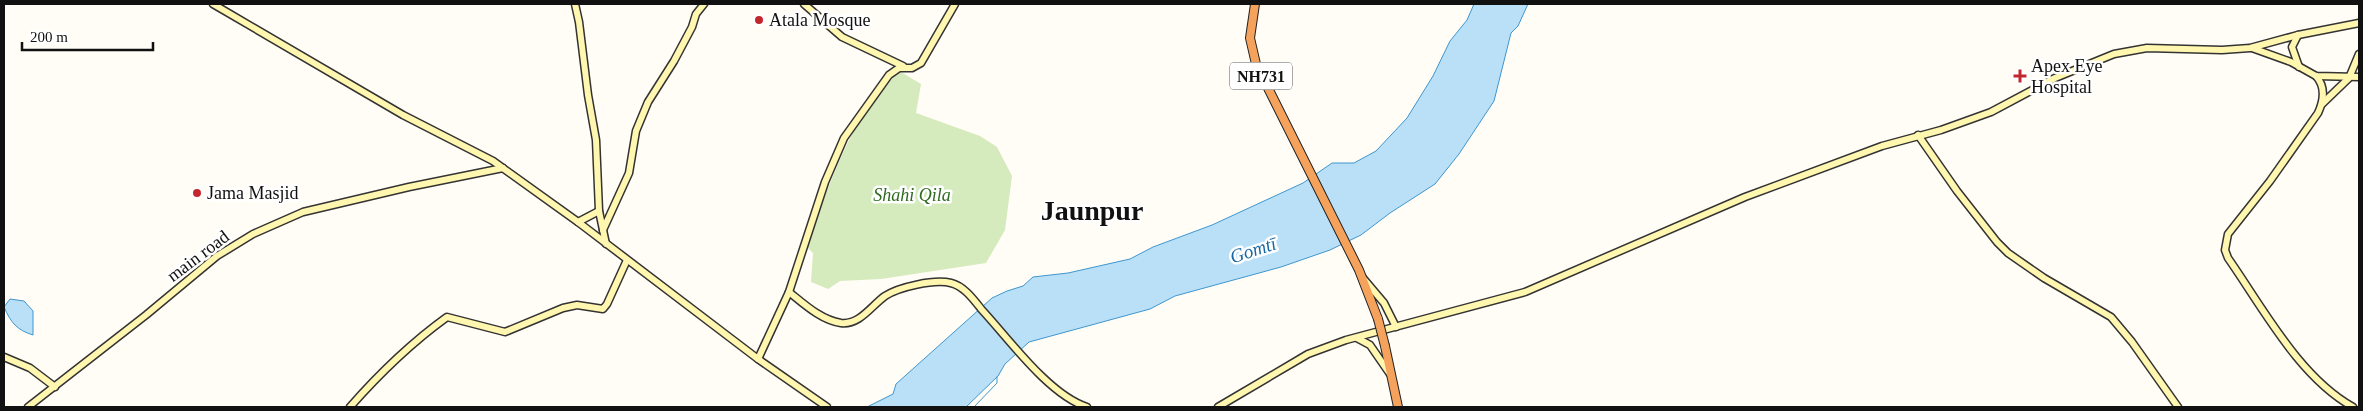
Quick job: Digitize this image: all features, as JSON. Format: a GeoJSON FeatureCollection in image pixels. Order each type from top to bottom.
{"type":"FeatureCollection","features":[{"type":"Feature","properties":{"kind":"highway","name":"NH731"},"geometry":{"type":"LineString","coordinates":[[1255,4],[1250,38],[1256,64],[1360,273],[1378,319],[1398,407]]}},
{"type":"Feature","properties":{"kind":"main road"},"geometry":{"type":"LineString","coordinates":[[213,4],[403,115],[493,161],[827,407]]}},
{"type":"Feature","properties":{"kind":"main road"},"geometry":{"type":"LineString","coordinates":[[575,4],[580,22],[588,95],[596,140],[599,211],[606,244]]}},
{"type":"Feature","properties":{"kind":"main road"},"geometry":{"type":"LineString","coordinates":[[603,230],[629,173],[636,131],[648,102],[674,61],[692,27],[696,14],[704,4]]}},
{"type":"Feature","properties":{"kind":"main road"},"geometry":{"type":"LineString","coordinates":[[804,4],[842,38],[904,67],[912,68],[920,63],[955,4]]}},
{"type":"Feature","properties":{"kind":"main road"},"geometry":{"type":"LineString","coordinates":[[1218,407],[1308,354],[1357,338],[1525,292],[1745,197],[1882,146],[1941,130],[1991,112],[2054,78],[2122,51],[2147,48],[2213,50],[2250,48],[2359,23]]}},
{"type":"Feature","properties":{"kind":"main road"},"geometry":{"type":"LineString","coordinates":[[2298,36],[2292,47],[2299,67]]}},
{"type":"Feature","properties":{"kind":"main road"},"geometry":{"type":"LineString","coordinates":[[2250,48],[2299,67],[2316,76],[2359,77]]}},
{"type":"Feature","properties":{"kind":"main road"},"geometry":{"type":"LineString","coordinates":[[2353,407],[2322,386],[2296,358],[2228,258],[2225,250],[2225,241],[2232,227],[2270,181],[2322,104],[2349,78],[2359,54]]}},
{"type":"Feature","properties":{"kind":"main road"},"geometry":{"type":"LineString","coordinates":[[758,358],[788,292],[825,182],[844,138],[882,83],[899,68],[904,67]]}},
{"type":"Feature","properties":{"kind":"main road"},"geometry":{"type":"LineString","coordinates":[[2316,76],[2322,86],[2322,104]]}},
{"type":"Feature","properties":{"kind":"main road"},"geometry":{"type":"LineString","coordinates":[[1918,135],[1952,184],[1997,242],[2008,253],[2037,274],[2111,317],[2132,342],[2178,407]]}},
{"type":"Feature","properties":{"kind":"main road","name":"main road"},"geometry":{"type":"LineString","coordinates":[[28,407],[217,256],[277,222],[304,212],[409,187],[503,168]]}},
{"type":"Feature","properties":{"kind":"main road"},"geometry":{"type":"LineString","coordinates":[[578,222],[599,211]]}},
{"type":"Feature","properties":{"kind":"main road"},"geometry":{"type":"LineString","coordinates":[[350,407],[377,375],[395,362],[421,336],[447,317],[505,332],[563,308],[577,305],[603,309],[627,260]]}},
{"type":"Feature","properties":{"kind":"main road"},"geometry":{"type":"LineString","coordinates":[[1360,273],[1384,303],[1396,327]]}},
{"type":"Feature","properties":{"kind":"main road"},"geometry":{"type":"LineString","coordinates":[[788,292],[821,316],[842,323],[851,322],[862,317],[877,302],[895,291],[919,285],[952,283],[960,287],[1038,371],[1070,401],[1087,407]]}},
{"type":"Feature","properties":{"kind":"main road"},"geometry":{"type":"LineString","coordinates":[[1357,338],[1370,344],[1390,374]]}},
{"type":"Feature","properties":{"kind":"main road"},"geometry":{"type":"LineString","coordinates":[[4,357],[30,368],[55,387]]}},
{"type":"Feature","properties":{"kind":"green space","name":"Shahi Qila"},"geometry":{"type":"Polygon","coordinates":[[[901,72],[921,84],[916,113],[980,136],[997,147],[1012,176],[1005,230],[986,263],[881,279],[840,281],[828,289],[811,282],[813,253],[806,246],[833,177],[856,127],[885,86],[901,72]]]}},
{"type":"Feature","properties":{"kind":"water","name":"Gomtī"},"geometry":{"type":"Polygon","coordinates":[[[1474,4],[1528,4],[1518,26],[1511,33],[1494,101],[1459,154],[1435,184],[1390,213],[1361,235],[1330,250],[1281,267],[1175,296],[1150,309],[1029,342],[1005,364],[998,376],[966,407],[867,407],[893,394],[896,384],[992,298],[1023,286],[1033,277],[1068,273],[1130,259],[1153,247],[1212,225],[1303,183],[1332,163],[1354,163],[1376,151],[1407,118],[1433,76],[1450,41],[1467,20],[1474,4]]]}},
{"type":"Feature","properties":{"kind":"water"},"geometry":{"type":"Polygon","coordinates":[[[10,299],[24,301],[33,311],[33,335],[15,325],[9,317],[4,307],[10,299]]]}},
{"type":"Feature","properties":{"kind":"waterway"},"geometry":{"type":"LineString","coordinates":[[974,407],[997,383],[997,377]]}},
{"type":"Feature","properties":{"kind":"place","name":"Atala Mosque"},"geometry":{"type":"Point","coordinates":[759,20]}},
{"type":"Feature","properties":{"kind":"place","name":"Apex Eye Hospital"},"geometry":{"type":"Point","coordinates":[2020,76]}},
{"type":"Feature","properties":{"kind":"place","name":"Jama Masjid"},"geometry":{"type":"Point","coordinates":[197,193]}},
{"type":"Feature","properties":{"kind":"district","name":"Jaunpur"},"geometry":{"type":"Point","coordinates":[1092,210]}}]}
